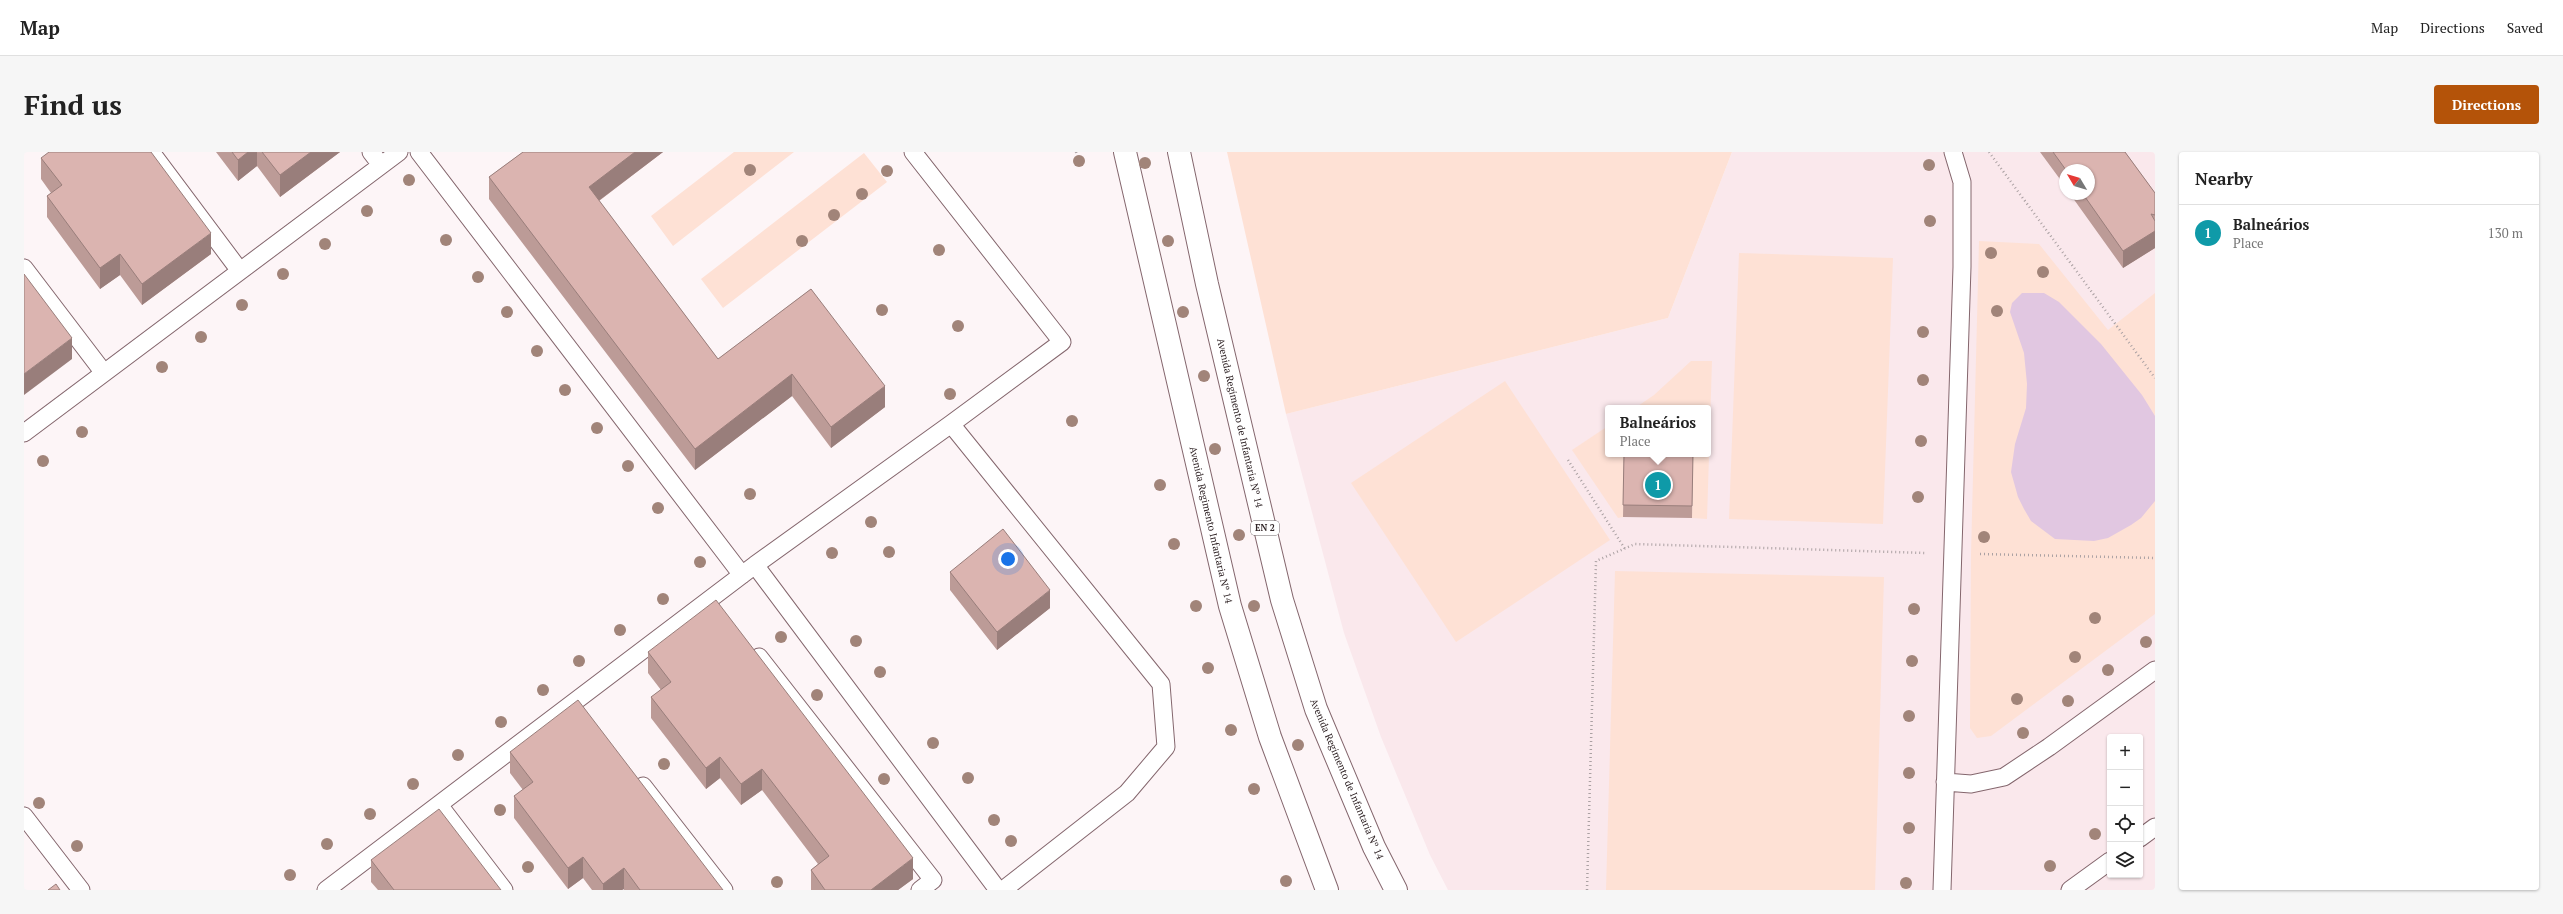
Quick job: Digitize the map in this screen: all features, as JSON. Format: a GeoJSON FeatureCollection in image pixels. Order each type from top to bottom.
{"type":"FeatureCollection","features":[{"type":"Feature","properties":{"kind":"main road","name":"Avenida Regimento Infantaria Nº 14"},"geometry":{"type":"LineString","coordinates":[[1125,152],[1230,606],[1270,737],[1327,890]]}},
{"type":"Feature","properties":{"kind":"main road","name":"Avenida Regimento de Infantaria Nº 14"},"geometry":{"type":"LineString","coordinates":[[1179,152],[1207,284],[1282,600],[1316,709],[1374,847],[1396,890]]}},
{"type":"Feature","properties":{"kind":"lane"},"geometry":{"type":"LineString","coordinates":[[151,152],[240,271]]}},
{"type":"Feature","properties":{"kind":"lane"},"geometry":{"type":"LineString","coordinates":[[24,433],[240,271],[376,159],[399,152]]}},
{"type":"Feature","properties":{"kind":"lane"},"geometry":{"type":"LineString","coordinates":[[419,152],[749,570],[998,890]]}},
{"type":"Feature","properties":{"kind":"lane"},"geometry":{"type":"LineString","coordinates":[[326,890],[439,805],[581,706],[717,604],[749,570],[1062,342],[913,152]]}},
{"type":"Feature","properties":{"kind":"lane"},"geometry":{"type":"LineString","coordinates":[[1942,890],[1962,215],[1962,182],[1953,152]]}},
{"type":"Feature","properties":{"kind":"lane"},"geometry":{"type":"LineString","coordinates":[[24,268],[104,373]]}},
{"type":"Feature","properties":{"kind":"lane"},"geometry":{"type":"LineString","coordinates":[[951,424],[1161,684],[1166,747],[1127,793],[1003,890]]}},
{"type":"Feature","properties":{"kind":"lane"},"geometry":{"type":"LineString","coordinates":[[747,641],[933,880],[920,890]]}},
{"type":"Feature","properties":{"kind":"lane"},"geometry":{"type":"LineString","coordinates":[[1945,782],[1971,784],[2004,777],[2055,743],[2155,670]]}},
{"type":"Feature","properties":{"kind":"lane"},"geometry":{"type":"LineString","coordinates":[[634,774],[724,890]]}},
{"type":"Feature","properties":{"kind":"lane"},"geometry":{"type":"LineString","coordinates":[[439,805],[504,890]]}},
{"type":"Feature","properties":{"kind":"lane"},"geometry":{"type":"LineString","coordinates":[[24,816],[81,890]]}},
{"type":"Feature","properties":{"kind":"lane"},"geometry":{"type":"LineString","coordinates":[[2143,836],[2155,827]]}},
{"type":"Feature","properties":{"kind":"lane"},"geometry":{"type":"LineString","coordinates":[[2070,890],[2107,862]]}},
{"type":"Feature","properties":{"kind":"path"},"geometry":{"type":"LineString","coordinates":[[1076,152],[1079,163]]}},
{"type":"Feature","properties":{"kind":"path"},"geometry":{"type":"LineString","coordinates":[[1989,152],[2155,378]]}},
{"type":"Feature","properties":{"kind":"path"},"geometry":{"type":"LineString","coordinates":[[1568,460],[1625,549]]}},
{"type":"Feature","properties":{"kind":"path"},"geometry":{"type":"LineString","coordinates":[[1587,890],[1596,561],[1635,544],[1953,554],[2155,558]]}},
{"type":"Feature","properties":{"kind":"shaded area"},"geometry":{"type":"Polygon","coordinates":[[[734,152],[794,152],[673,246],[651,216],[734,152]]]}},
{"type":"Feature","properties":{"kind":"shaded area"},"geometry":{"type":"Polygon","coordinates":[[[1227,152],[1732,152],[1668,318],[1286,414],[1227,152]]]}},
{"type":"Feature","properties":{"kind":"shaded area"},"geometry":{"type":"Polygon","coordinates":[[[1732,152],[2155,152],[2155,890],[1448,890],[1430,855],[1381,737],[1344,633],[1286,414],[1668,318],[1732,152]]]}},
{"type":"Feature","properties":{"kind":"shaded area"},"geometry":{"type":"Polygon","coordinates":[[[864,153],[887,182],[723,308],[701,279],[864,153]]]}},
{"type":"Feature","properties":{"kind":"shaded area"},"geometry":{"type":"Polygon","coordinates":[[[1979,241],[2039,244],[2108,330],[2155,293],[2155,614],[1991,736],[1977,738],[1970,728],[1971,554],[1979,241]]]}},
{"type":"Feature","properties":{"kind":"shaded area"},"geometry":{"type":"Polygon","coordinates":[[[1739,253],[1893,258],[1883,524],[1729,519],[1739,253]]]}},
{"type":"Feature","properties":{"kind":"shaded area"},"geometry":{"type":"Polygon","coordinates":[[[2022,293],[2044,293],[2059,302],[2101,344],[2142,395],[2155,416],[2155,501],[2141,518],[2108,538],[2094,541],[2055,539],[2031,521],[2018,497],[2011,472],[2015,444],[2026,408],[2027,384],[2024,353],[2010,312],[2012,303],[2022,293]]]}},
{"type":"Feature","properties":{"kind":"shaded area"},"geometry":{"type":"Polygon","coordinates":[[[1691,361],[1712,361],[1711,405],[1639,405],[1654,395],[1691,361]]]}},
{"type":"Feature","properties":{"kind":"shaded area"},"geometry":{"type":"Polygon","coordinates":[[[1505,381],[1610,540],[1456,642],[1351,483],[1505,381]]]}},
{"type":"Feature","properties":{"kind":"shaded area"},"geometry":{"type":"Polygon","coordinates":[[[1605,428],[1605,457],[1624,457],[1623,517],[1618,518],[1572,450],[1605,428]]]}},
{"type":"Feature","properties":{"kind":"shaded area"},"geometry":{"type":"Polygon","coordinates":[[[1693,457],[1709,457],[1707,519],[1692,518],[1693,457]]]}},
{"type":"Feature","properties":{"kind":"shaded area"},"geometry":{"type":"Polygon","coordinates":[[[1615,571],[1884,577],[1875,890],[1606,890],[1615,571]]]}},
{"type":"Feature","properties":{"kind":"building"},"geometry":{"type":"Polygon","coordinates":[[[49,152],[151,152],[211,233],[142,284],[120,254],[100,268],[47,196],[62,185],[41,158],[49,152]]]}},
{"type":"Feature","properties":{"kind":"building"},"geometry":{"type":"Polygon","coordinates":[[[232,152],[248,152],[238,160],[232,152]]]}},
{"type":"Feature","properties":{"kind":"building"},"geometry":{"type":"Polygon","coordinates":[[[262,152],[311,152],[280,175],[262,152]]]}},
{"type":"Feature","properties":{"kind":"building"},"geometry":{"type":"Polygon","coordinates":[[[523,152],[635,152],[589,187],[718,359],[811,289],[885,386],[831,427],[792,374],[695,449],[489,177],[523,152]]]}},
{"type":"Feature","properties":{"kind":"building"},"geometry":{"type":"Polygon","coordinates":[[[2053,152],[2125,152],[2155,193],[2155,215],[2151,214],[2155,221],[2155,231],[2123,251],[2087,200],[2095,200],[2095,164],[2062,164],[2053,152]]]}},
{"type":"Feature","properties":{"kind":"building"},"geometry":{"type":"Polygon","coordinates":[[[24,274],[72,338],[24,374],[24,274]]]}},
{"type":"Feature","properties":{"kind":"building"},"geometry":{"type":"Polygon","coordinates":[[[1624,457],[1693,457],[1692,506],[1623,505],[1624,457]]]}},
{"type":"Feature","properties":{"kind":"building"},"geometry":{"type":"Polygon","coordinates":[[[1003,529],[1050,590],[997,632],[950,572],[1003,529]]]}},
{"type":"Feature","properties":{"kind":"building"},"geometry":{"type":"Polygon","coordinates":[[[716,600],[913,858],[871,890],[825,890],[811,870],[829,856],[762,769],[741,784],[720,757],[706,768],[651,697],[671,682],[648,652],[716,600]]]}},
{"type":"Feature","properties":{"kind":"building"},"geometry":{"type":"Polygon","coordinates":[[[578,700],[723,890],[640,890],[624,868],[603,884],[583,857],[568,868],[514,796],[533,782],[510,752],[578,700]]]}},
{"type":"Feature","properties":{"kind":"building"},"geometry":{"type":"Polygon","coordinates":[[[439,809],[501,890],[394,890],[371,860],[439,809]]]}},
{"type":"Feature","properties":{"kind":"building"},"geometry":{"type":"Polygon","coordinates":[[[56,884],[60,890],[48,890],[56,884]]]}},
{"type":"Feature","properties":{"kind":"place","name":"Balneários"},"geometry":{"type":"Point","coordinates":[1658,485]}}]}
